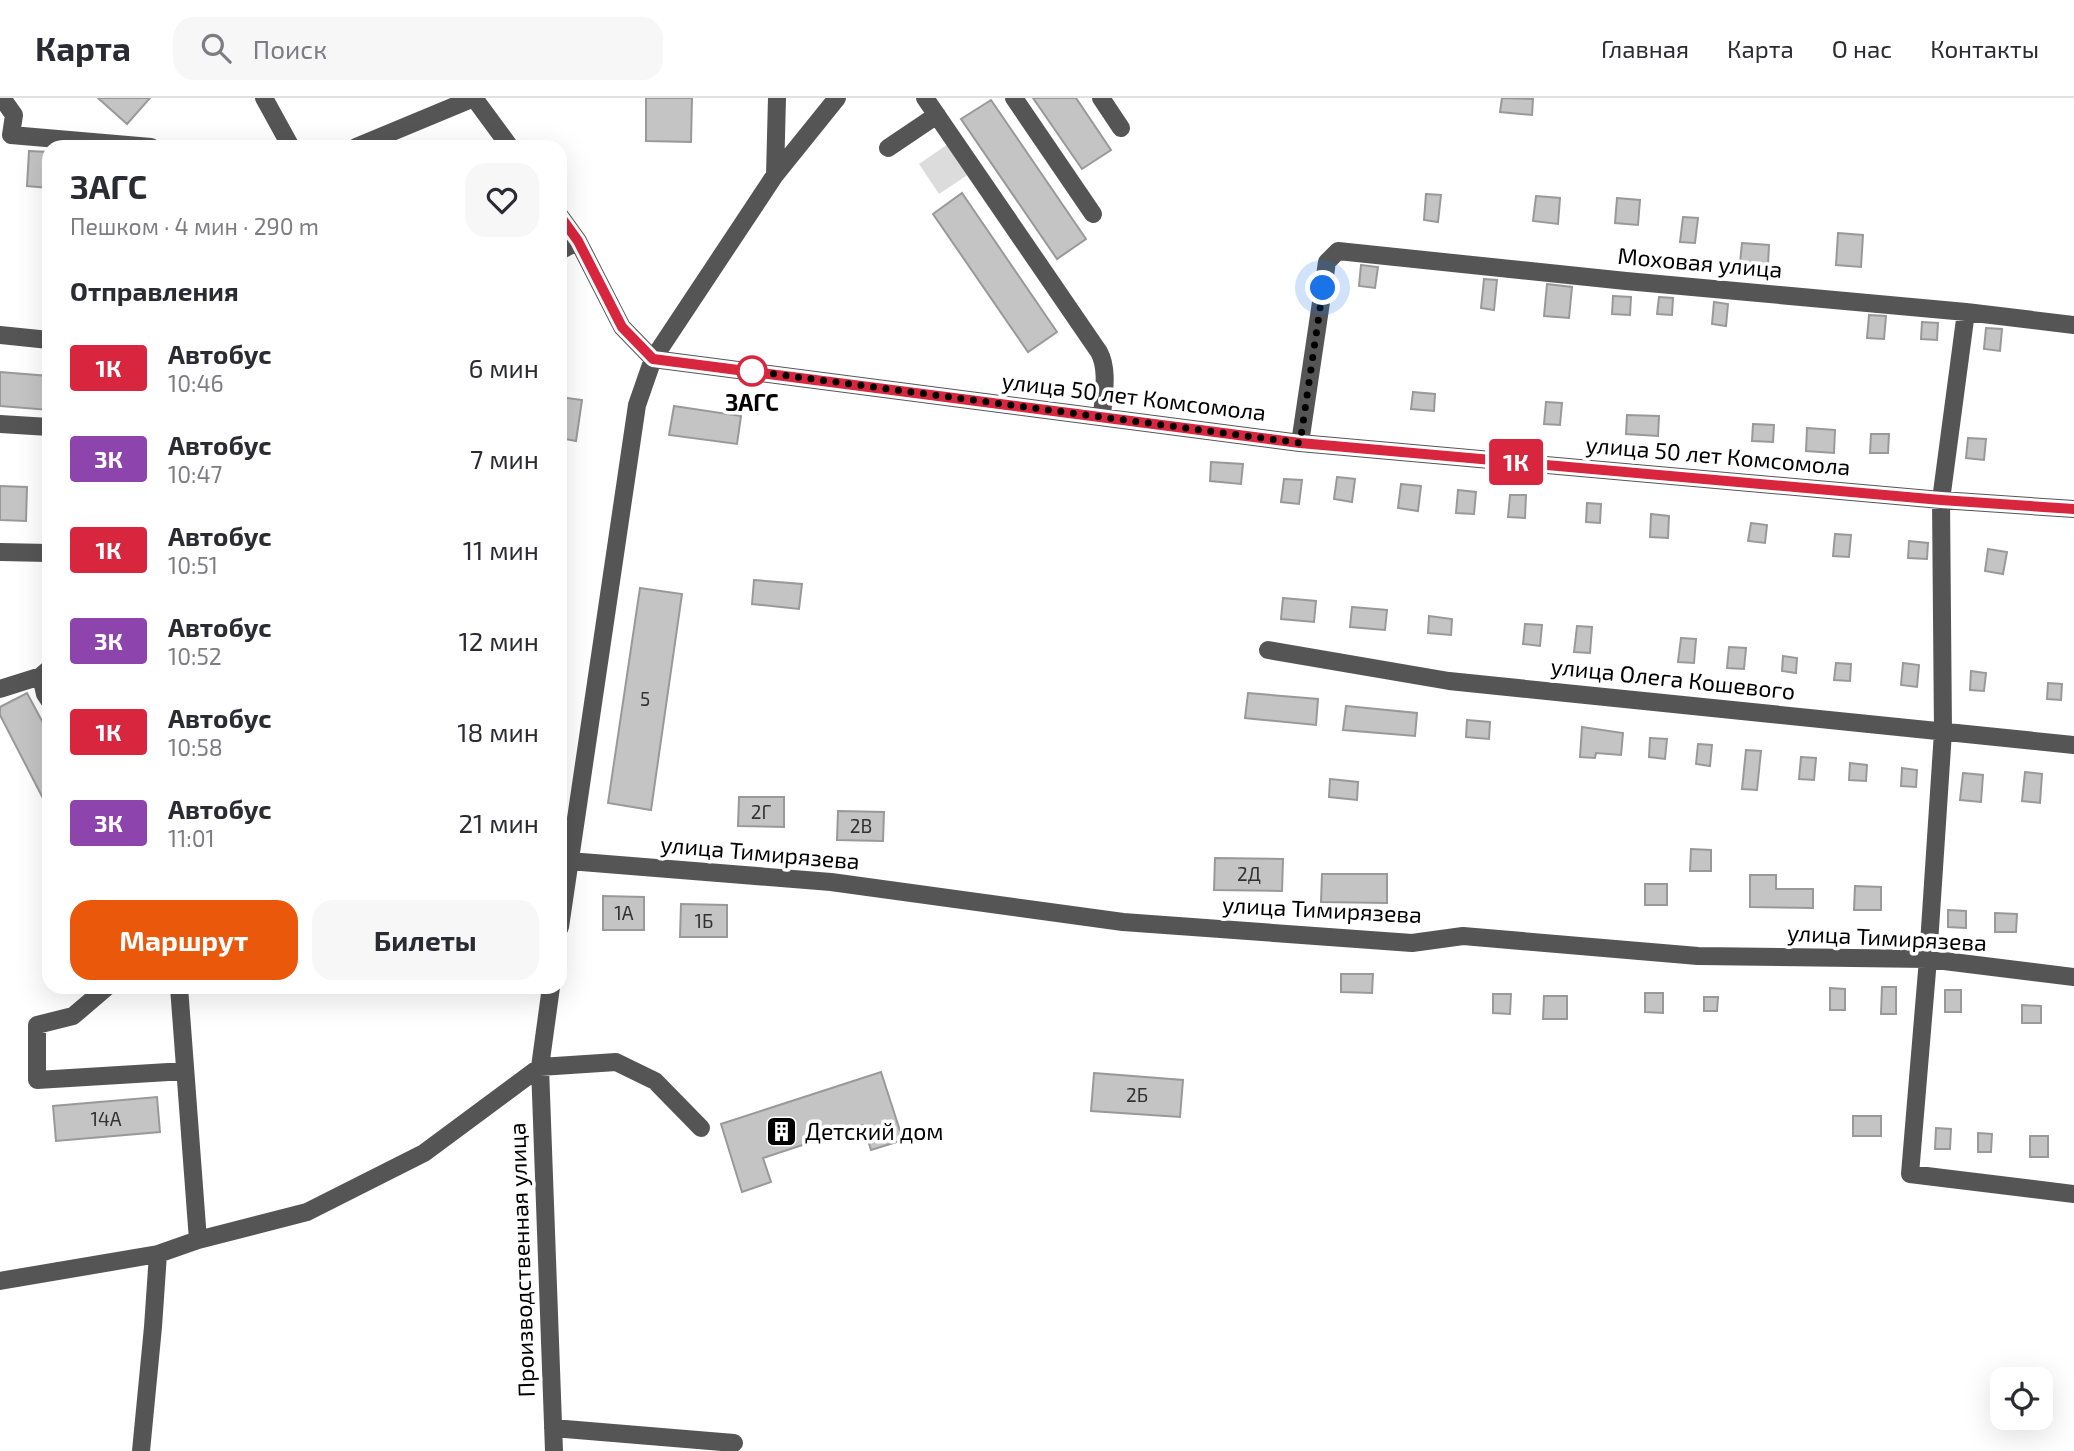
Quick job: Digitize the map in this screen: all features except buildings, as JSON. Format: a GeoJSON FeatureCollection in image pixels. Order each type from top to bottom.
{"type":"FeatureCollection","features":[{"type":"Feature","properties":{"kind":"street"},"geometry":{"type":"LineString","coordinates":[[2,98],[14,116],[11,135],[70,140]]}},
{"type":"Feature","properties":{"kind":"street"},"geometry":{"type":"LineString","coordinates":[[264,98],[287,140]]}},
{"type":"Feature","properties":{"kind":"street"},"geometry":{"type":"LineString","coordinates":[[373,140],[474,98],[505,140]]}},
{"type":"Feature","properties":{"kind":"street"},"geometry":{"type":"LineString","coordinates":[[775,175],[777,98]]}},
{"type":"Feature","properties":{"kind":"street"},"geometry":{"type":"LineString","coordinates":[[567,876],[637,405],[653,359],[775,175],[837,98]]}},
{"type":"Feature","properties":{"kind":"street"},"geometry":{"type":"LineString","coordinates":[[925,98],[1103,361],[1102,417]]}},
{"type":"Feature","properties":{"kind":"street"},"geometry":{"type":"LineString","coordinates":[[1014,98],[1093,214]]}},
{"type":"Feature","properties":{"kind":"street"},"geometry":{"type":"LineString","coordinates":[[1101,98],[1121,128]]}},
{"type":"Feature","properties":{"kind":"street"},"geometry":{"type":"LineString","coordinates":[[888,148],[937,115]]}},
{"type":"Feature","properties":{"kind":"street"},"geometry":{"type":"LineString","coordinates":[[567,226],[578,241],[622,327],[653,359]]}},
{"type":"Feature","properties":{"kind":"street"},"geometry":{"type":"LineString","coordinates":[[567,247],[578,241]]}},
{"type":"Feature","properties":{"kind":"street","name":"Моховая улица"},"geometry":{"type":"LineString","coordinates":[[1300,443],[1327,262],[1338,251],[1966,312],[2074,325]]}},
{"type":"Feature","properties":{"kind":"street"},"geometry":{"type":"LineString","coordinates":[[1966,312],[1941,500],[1943,732],[1910,1174],[2074,1194]]}},
{"type":"Feature","properties":{"kind":"street"},"geometry":{"type":"LineString","coordinates":[[0,335],[42,339]]}},
{"type":"Feature","properties":{"kind":"street","name":"улица 50 лет Комсомола"},"geometry":{"type":"LineString","coordinates":[[653,359],[1300,443],[1941,500],[2074,509]]}},
{"type":"Feature","properties":{"kind":"street"},"geometry":{"type":"LineString","coordinates":[[0,424],[42,427]]}},
{"type":"Feature","properties":{"kind":"street"},"geometry":{"type":"LineString","coordinates":[[0,552],[42,554]]}},
{"type":"Feature","properties":{"kind":"street","name":"улица Олега Кошевого"},"geometry":{"type":"LineString","coordinates":[[1268,650],[1449,681],[2074,745]]}},
{"type":"Feature","properties":{"kind":"street"},"geometry":{"type":"LineString","coordinates":[[0,689],[42,673]]}},
{"type":"Feature","properties":{"kind":"street","name":"улица Тимирязева"},"geometry":{"type":"LineString","coordinates":[[569,861],[831,882],[1124,922],[1412,943],[1463,936],[1698,956],[1928,960],[2074,977]]}},
{"type":"Feature","properties":{"kind":"street"},"geometry":{"type":"LineString","coordinates":[[99,994],[73,1016],[37,1025],[37,1080],[185,1071]]}},
{"type":"Feature","properties":{"kind":"street"},"geometry":{"type":"LineString","coordinates":[[180,994],[198,1240]]}},
{"type":"Feature","properties":{"kind":"street","name":"Производственная улица"},"geometry":{"type":"LineString","coordinates":[[550,994],[540,1067],[554,1451]]}},
{"type":"Feature","properties":{"kind":"street"},"geometry":{"type":"LineString","coordinates":[[540,1067],[617,1062],[654,1081],[701,1128]]}},
{"type":"Feature","properties":{"kind":"street","name":"Производственная улица"},"geometry":{"type":"LineString","coordinates":[[0,1281],[158,1254],[198,1240],[307,1212],[424,1153],[540,1067]]}},
{"type":"Feature","properties":{"kind":"street"},"geometry":{"type":"LineString","coordinates":[[141,1451],[158,1254]]}},
{"type":"Feature","properties":{"kind":"street"},"geometry":{"type":"LineString","coordinates":[[553,1428],[734,1443]]}},
{"type":"Feature","properties":{"kind":"shaded area"},"geometry":{"type":"Polygon","coordinates":[[[948,144],[969,174],[939,194],[919,164],[948,144]]]}},
{"type":"Feature","properties":{"kind":"bus line","name":"1К"},"geometry":{"type":"LineString","coordinates":[[567,226],[578,241],[622,327],[653,359],[1300,443],[1941,500],[2074,509]]}},
{"type":"Feature","properties":{"kind":"place","name":"ЗАГС"},"geometry":{"type":"Point","coordinates":[752,371]}},
{"type":"Feature","properties":{"kind":"place","name":"Детский дом"},"geometry":{"type":"Point","coordinates":[782,1132]}},
{"type":"Feature","properties":{"kind":"route"},"geometry":{"type":"LineString","coordinates":[[752,371],[744,370],[1300,443],[1323,288]]}}]}
